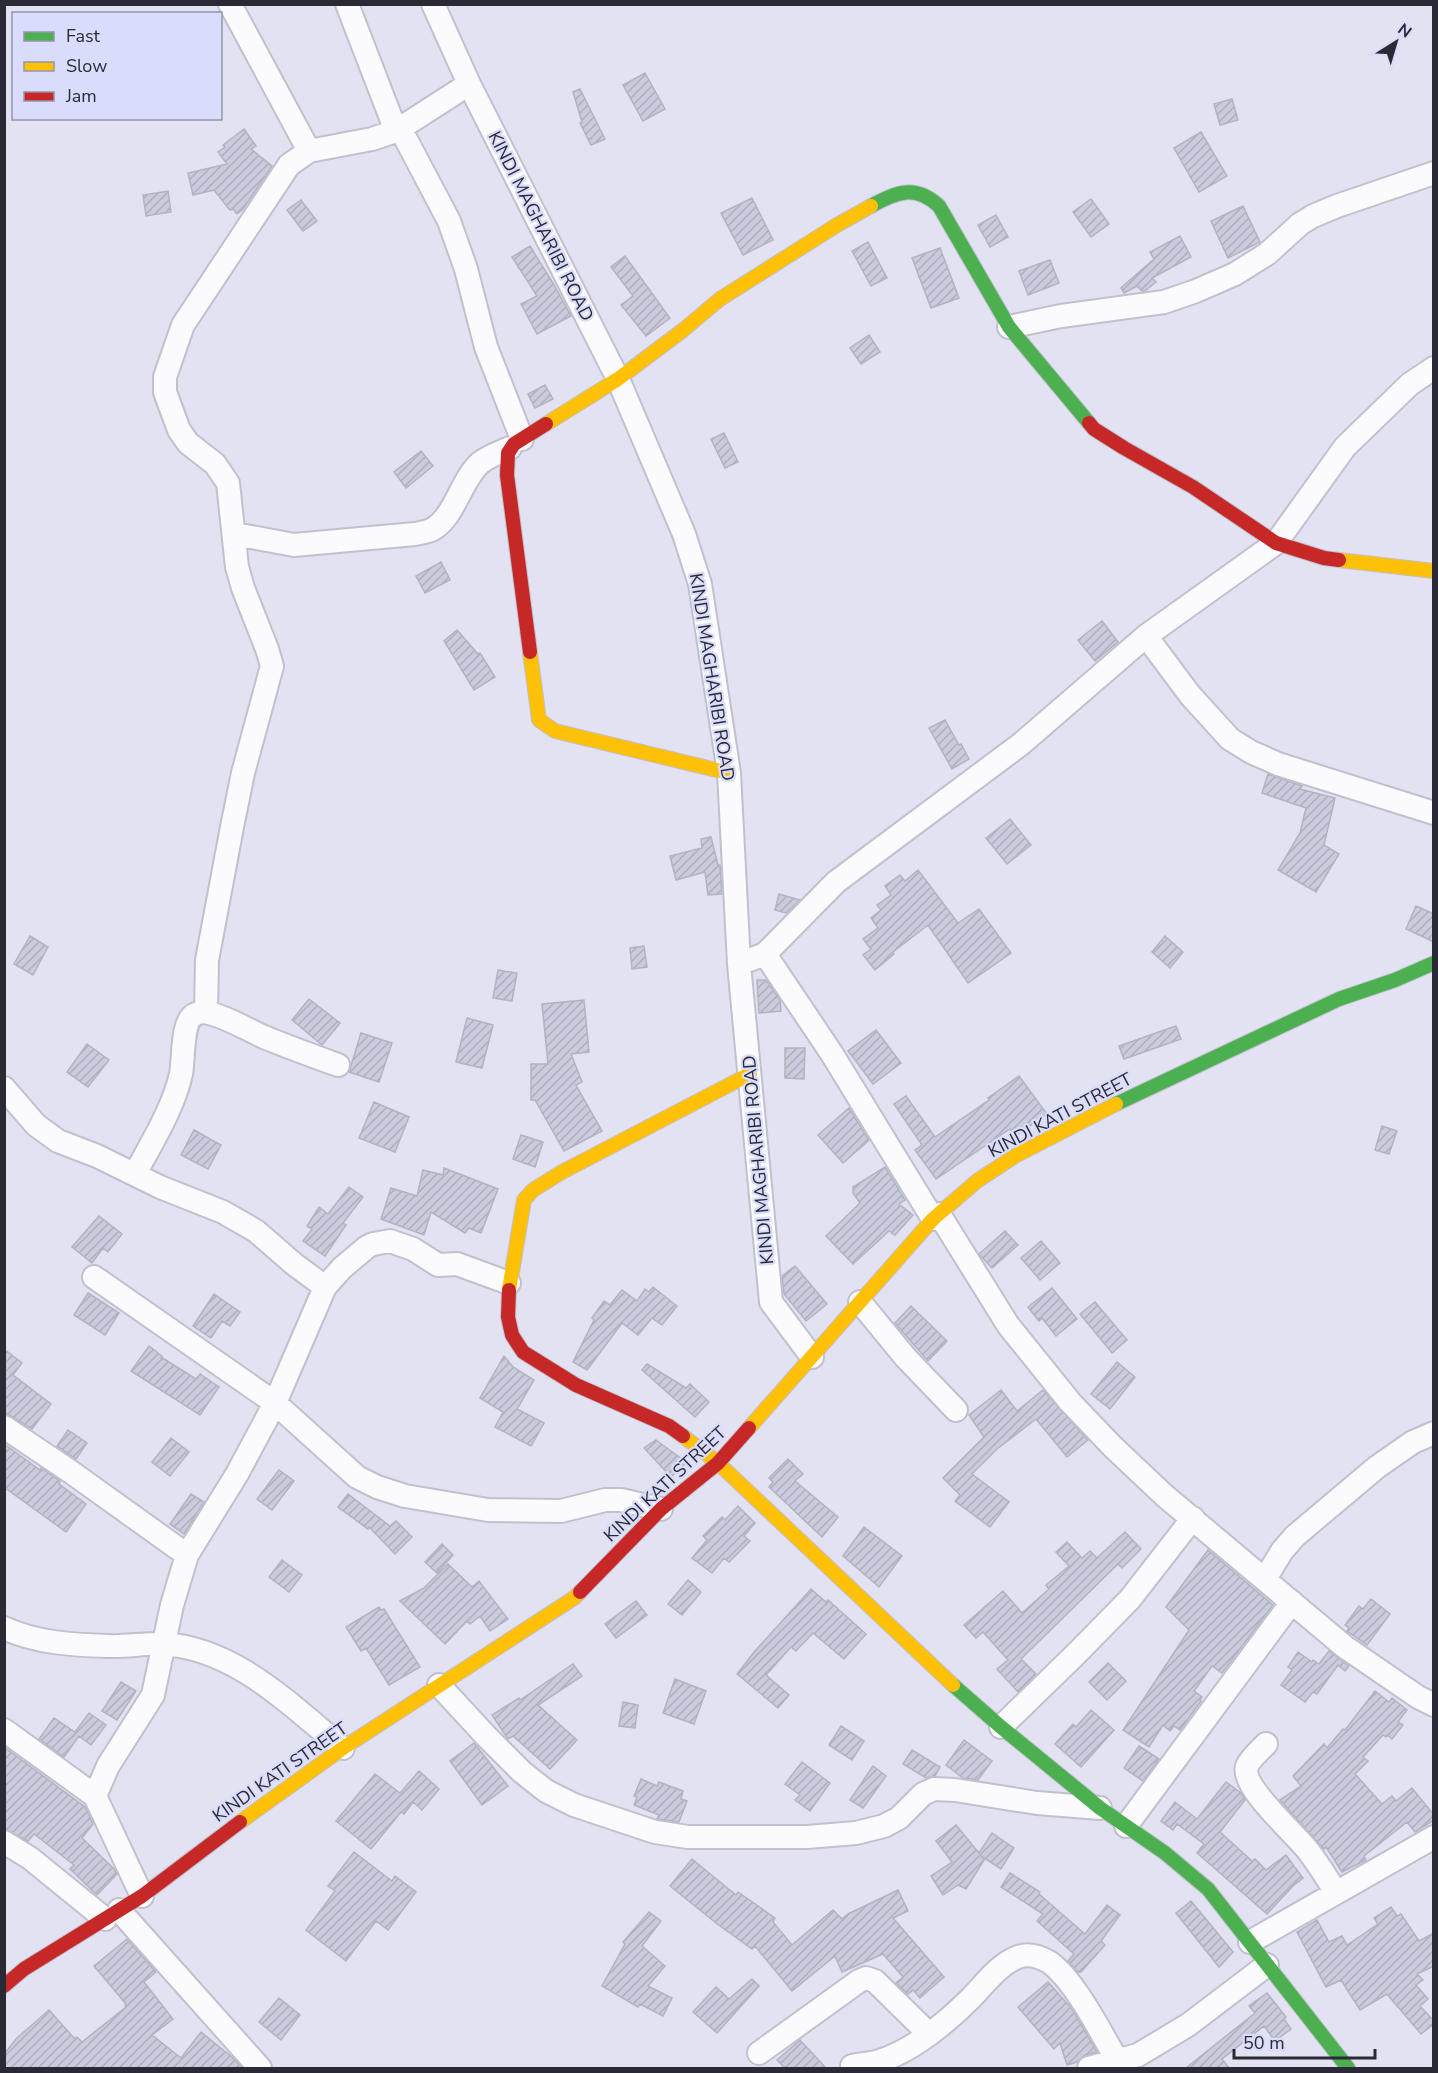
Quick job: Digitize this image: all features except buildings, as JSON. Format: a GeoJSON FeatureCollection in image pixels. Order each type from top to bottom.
{"type":"FeatureCollection","features":[{"type":"Feature","properties":{"kind":"street"},"geometry":{"type":"LineString","coordinates":[[230,4],[309,151]]}},
{"type":"Feature","properties":{"kind":"street"},"geometry":{"type":"LineString","coordinates":[[347,4],[398,130],[449,221],[466,269],[486,347],[516,444],[507,458],[507,475],[539,720],[544,725],[565,734],[729,773]]}},
{"type":"Feature","properties":{"kind":"street","name":"KINDI MAGHARIBI ROAD"},"geometry":{"type":"LineString","coordinates":[[433,4],[469,84],[618,379],[684,534],[700,584],[729,773],[739,964],[771,1302],[812,1357]]}},
{"type":"Feature","properties":{"kind":"street"},"geometry":{"type":"LineString","coordinates":[[206,1012],[207,960],[232,827],[243,773],[272,666],[237,567],[228,483],[215,464],[188,443],[179,430],[165,392],[165,377],[183,325],[289,165],[309,151],[372,139],[398,130],[469,84]]}},
{"type":"Feature","properties":{"kind":"street"},"geometry":{"type":"LineString","coordinates":[[1009,327],[1060,316],[1164,302],[1196,291],[1234,274],[1267,254],[1313,216],[1434,173]]}},
{"type":"Feature","properties":{"kind":"street"},"geometry":{"type":"LineString","coordinates":[[235,534],[294,546],[415,534],[433,529],[441,522],[468,478],[480,464],[494,454],[516,444],[618,379],[720,300],[837,225],[891,195],[908,192],[930,198],[939,206],[1009,327],[1094,429],[1193,487],[1276,543],[1324,558],[1434,571]]}},
{"type":"Feature","properties":{"kind":"street"},"geometry":{"type":"LineString","coordinates":[[739,964],[765,954],[836,882],[1020,744],[1146,636],[1276,543],[1345,447],[1410,384],[1434,368]]}},
{"type":"Feature","properties":{"kind":"street"},"geometry":{"type":"LineString","coordinates":[[1146,636],[1190,695],[1230,739],[1244,748],[1278,764],[1434,813]]}},
{"type":"Feature","properties":{"kind":"street"},"geometry":{"type":"LineString","coordinates":[[765,954],[1008,1326],[1070,1402],[1165,1496],[1344,1647],[1418,1697],[1434,1705]]}},
{"type":"Feature","properties":{"kind":"street","name":"KINDI KATI STREET"},"geometry":{"type":"LineString","coordinates":[[4,1986],[24,1969],[142,1896],[264,1803],[343,1748],[574,1598],[661,1509],[718,1464],[936,1216],[977,1181],[1015,1156],[1065,1129],[1339,999],[1395,980],[1434,963]]}},
{"type":"Feature","properties":{"kind":"street"},"geometry":{"type":"LineString","coordinates":[[135,1174],[164,1119],[176,1090],[181,1073],[185,1029],[191,1016],[206,1012],[221,1017],[265,1037],[338,1065]]}},
{"type":"Feature","properties":{"kind":"street"},"geometry":{"type":"LineString","coordinates":[[750,1074],[562,1172],[533,1190],[524,1200],[520,1210],[509,1283],[508,1317],[512,1335],[523,1352],[576,1385],[669,1426],[718,1464],[934,1668],[1001,1727],[1100,1808],[1191,1872],[1208,1889],[1348,2068]]}},
{"type":"Feature","properties":{"kind":"street"},"geometry":{"type":"LineString","coordinates":[[4,1088],[36,1125],[58,1142],[97,1156],[160,1187],[223,1212],[256,1230],[294,1264],[325,1287]]}},
{"type":"Feature","properties":{"kind":"street"},"geometry":{"type":"LineString","coordinates":[[95,1796],[108,1766],[153,1695],[163,1644],[187,1555],[237,1474],[275,1403],[325,1287],[342,1268],[367,1247],[390,1241],[413,1248],[438,1265],[457,1264],[509,1283]]}},
{"type":"Feature","properties":{"kind":"street"},"geometry":{"type":"LineString","coordinates":[[94,1277],[275,1403],[357,1477],[378,1487],[405,1496],[488,1510],[561,1511],[605,1500],[621,1500],[661,1509]]}},
{"type":"Feature","properties":{"kind":"street"},"geometry":{"type":"LineString","coordinates":[[860,1302],[906,1358],[956,1410]]}},
{"type":"Feature","properties":{"kind":"street"},"geometry":{"type":"LineString","coordinates":[[4,1427],[187,1555]]}},
{"type":"Feature","properties":{"kind":"street"},"geometry":{"type":"LineString","coordinates":[[1265,1579],[1294,1536],[1377,1467],[1413,1442],[1434,1433]]}},
{"type":"Feature","properties":{"kind":"street"},"geometry":{"type":"LineString","coordinates":[[1001,1727],[1130,1599],[1193,1518]]}},
{"type":"Feature","properties":{"kind":"street"},"geometry":{"type":"LineString","coordinates":[[1126,1826],[1292,1602]]}},
{"type":"Feature","properties":{"kind":"street"},"geometry":{"type":"LineString","coordinates":[[4,1628],[23,1636],[46,1641],[108,1646],[163,1644],[211,1654],[240,1668],[267,1687],[343,1748]]}},
{"type":"Feature","properties":{"kind":"street"},"geometry":{"type":"LineString","coordinates":[[439,1685],[522,1772],[546,1791],[573,1805],[655,1832],[688,1837],[807,1837],[856,1833],[884,1826],[899,1818],[923,1794],[934,1789],[955,1790],[1037,1803],[1100,1808]]}},
{"type":"Feature","properties":{"kind":"street"},"geometry":{"type":"LineString","coordinates":[[4,1730],[95,1796],[142,1896]]}},
{"type":"Feature","properties":{"kind":"street"},"geometry":{"type":"LineString","coordinates":[[1266,1744],[1247,1765],[1247,1775],[1258,1794],[1308,1850],[1335,1892]]}},
{"type":"Feature","properties":{"kind":"street"},"geometry":{"type":"LineString","coordinates":[[1250,1942],[1434,1837]]}},
{"type":"Feature","properties":{"kind":"street"},"geometry":{"type":"LineString","coordinates":[[4,1842],[112,1915],[260,2068]]}},
{"type":"Feature","properties":{"kind":"street"},"geometry":{"type":"LineString","coordinates":[[852,2066],[880,2061],[900,2053],[929,2034],[961,2008],[996,1972],[1018,1957],[1028,1955],[1049,1963],[1060,1973],[1071,1986],[1117,2060]]}},
{"type":"Feature","properties":{"kind":"street"},"geometry":{"type":"LineString","coordinates":[[1089,2068],[1138,2055],[1188,2025],[1267,1965]]}},
{"type":"Feature","properties":{"kind":"street"},"geometry":{"type":"LineString","coordinates":[[759,2053],[866,1978],[875,1982],[929,2034]]}},
{"type":"Feature","properties":{"kind":"traffic: fast"},"geometry":{"type":"LineString","coordinates":[[871,206],[905,192],[922,195],[939,206],[1009,327],[1089,423]]}},
{"type":"Feature","properties":{"kind":"traffic: fast"},"geometry":{"type":"LineString","coordinates":[[1116,1104],[1339,999],[1395,980],[1434,963]]}},
{"type":"Feature","properties":{"kind":"traffic: fast"},"geometry":{"type":"LineString","coordinates":[[953,1685],[1100,1808],[1165,1853],[1208,1889],[1348,2068]]}},
{"type":"Feature","properties":{"kind":"traffic: slow"},"geometry":{"type":"LineString","coordinates":[[546,424],[618,379],[720,299],[871,206]]}},
{"type":"Feature","properties":{"kind":"traffic: slow"},"geometry":{"type":"LineString","coordinates":[[1339,560],[1434,571]]}},
{"type":"Feature","properties":{"kind":"traffic: slow"},"geometry":{"type":"LineString","coordinates":[[530,652],[539,720],[555,731],[729,773]]}},
{"type":"Feature","properties":{"kind":"traffic: slow"},"geometry":{"type":"LineString","coordinates":[[509,1290],[524,1200],[533,1190],[562,1172],[750,1074]]}},
{"type":"Feature","properties":{"kind":"traffic: slow"},"geometry":{"type":"LineString","coordinates":[[749,1428],[933,1219],[977,1181],[1015,1156],[1116,1104]]}},
{"type":"Feature","properties":{"kind":"traffic: slow"},"geometry":{"type":"LineString","coordinates":[[683,1436],[718,1463],[953,1685]]}},
{"type":"Feature","properties":{"kind":"traffic: slow"},"geometry":{"type":"LineString","coordinates":[[240,1822],[343,1748],[580,1592]]}},
{"type":"Feature","properties":{"kind":"traffic: jam"},"geometry":{"type":"LineString","coordinates":[[1089,423],[1094,429],[1193,487],[1276,543],[1324,558],[1339,560]]}},
{"type":"Feature","properties":{"kind":"traffic: jam"},"geometry":{"type":"LineString","coordinates":[[530,652],[507,475],[508,453],[514,444],[546,424]]}},
{"type":"Feature","properties":{"kind":"traffic: jam"},"geometry":{"type":"LineString","coordinates":[[509,1290],[508,1317],[512,1335],[523,1352],[576,1385],[669,1426],[683,1436]]}},
{"type":"Feature","properties":{"kind":"traffic: jam"},"geometry":{"type":"LineString","coordinates":[[580,1592],[661,1509],[718,1463],[749,1428]]}},
{"type":"Feature","properties":{"kind":"traffic: jam"},"geometry":{"type":"LineString","coordinates":[[4,1986],[24,1969],[142,1896],[240,1822]]}}]}
